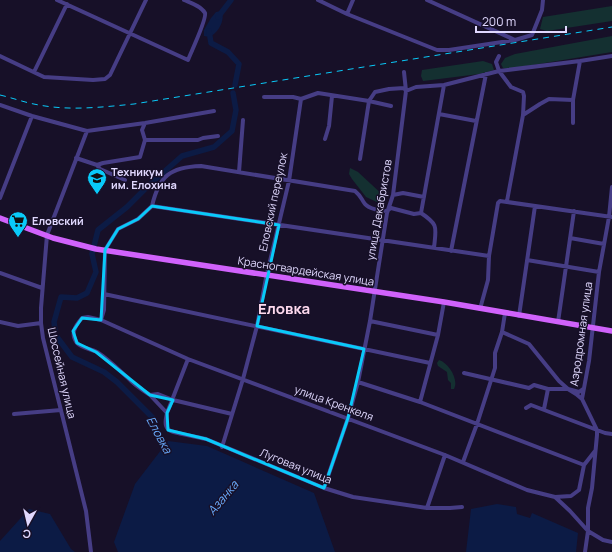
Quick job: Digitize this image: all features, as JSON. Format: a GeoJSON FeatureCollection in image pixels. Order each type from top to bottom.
{"type":"FeatureCollection","features":[{"type":"Feature","properties":{"kind":"main road","name":"Красногвардейская улица"},"geometry":{"type":"LineString","coordinates":[[0,218],[47,235],[96,249],[444,302],[518,316],[612,331]]}},
{"type":"Feature","properties":{"kind":"street"},"geometry":{"type":"LineString","coordinates":[[57,0],[188,60],[206,17],[201,9],[184,0]]}},
{"type":"Feature","properties":{"kind":"street"},"geometry":{"type":"LineString","coordinates":[[0,56],[44,77],[105,80],[110,75],[146,0]]}},
{"type":"Feature","properties":{"kind":"street"},"geometry":{"type":"LineString","coordinates":[[318,0],[347,14],[437,50],[449,50],[515,40],[532,35],[542,10],[543,0]]}},
{"type":"Feature","properties":{"kind":"street"},"geometry":{"type":"LineString","coordinates":[[347,14],[353,0]]}},
{"type":"Feature","properties":{"kind":"street"},"geometry":{"type":"LineString","coordinates":[[426,0],[515,40]]}},
{"type":"Feature","properties":{"kind":"street"},"geometry":{"type":"LineString","coordinates":[[34,72],[67,4]]}},
{"type":"Feature","properties":{"kind":"street"},"geometry":{"type":"LineString","coordinates":[[498,56],[496,62],[499,71],[512,87],[523,92],[524,96],[523,115],[507,201]]}},
{"type":"Feature","properties":{"kind":"street"},"geometry":{"type":"LineString","coordinates":[[360,159],[369,102],[375,92],[404,88],[406,91],[416,87],[444,84],[499,71],[612,56]]}},
{"type":"Feature","properties":{"kind":"street"},"geometry":{"type":"LineString","coordinates":[[573,123],[573,100],[580,61]]}},
{"type":"Feature","properties":{"kind":"street","name":"улица Декабристов"},"geometry":{"type":"LineString","coordinates":[[324,488],[348,418],[358,382],[370,321],[387,211],[392,195],[406,91],[404,72]]}},
{"type":"Feature","properties":{"kind":"street"},"geometry":{"type":"LineString","coordinates":[[451,251],[486,74]]}},
{"type":"Feature","properties":{"kind":"street"},"geometry":{"type":"LineString","coordinates":[[421,213],[444,84]]}},
{"type":"Feature","properties":{"kind":"street"},"geometry":{"type":"LineString","coordinates":[[264,97],[292,97],[301,99],[318,93],[391,106]]}},
{"type":"Feature","properties":{"kind":"street"},"geometry":{"type":"LineString","coordinates":[[325,139],[329,126],[332,96]]}},
{"type":"Feature","properties":{"kind":"street","name":"Еловский переулок"},"geometry":{"type":"LineString","coordinates":[[222,447],[243,379],[257,326],[267,275],[289,181],[301,99]]}},
{"type":"Feature","properties":{"kind":"street"},"geometry":{"type":"LineString","coordinates":[[523,115],[549,99],[573,100]]}},
{"type":"Feature","properties":{"kind":"street"},"geometry":{"type":"LineString","coordinates":[[0,105],[32,116],[87,131],[214,111]]}},
{"type":"Feature","properties":{"kind":"street"},"geometry":{"type":"LineString","coordinates":[[439,114],[476,120]]}},
{"type":"Feature","properties":{"kind":"street"},"geometry":{"type":"LineString","coordinates":[[0,198],[32,116]]}},
{"type":"Feature","properties":{"kind":"street"},"geometry":{"type":"LineString","coordinates":[[239,172],[243,120]]}},
{"type":"Feature","properties":{"kind":"street"},"geometry":{"type":"LineString","coordinates":[[98,165],[140,157],[145,140],[142,130],[145,123]]}},
{"type":"Feature","properties":{"kind":"street","name":"Шоссейная улица"},"geometry":{"type":"LineString","coordinates":[[87,131],[47,235],[42,288],[41,322],[43,338],[86,511],[91,552]]}},
{"type":"Feature","properties":{"kind":"street"},"geometry":{"type":"LineString","coordinates":[[145,140],[198,140],[218,136]]}},
{"type":"Feature","properties":{"kind":"street"},"geometry":{"type":"LineString","coordinates":[[76,158],[98,165],[100,169],[125,180]]}},
{"type":"Feature","properties":{"kind":"street"},"geometry":{"type":"LineString","coordinates":[[101,320],[104,310],[105,250],[118,229],[138,219],[152,206],[158,186],[162,180],[167,175],[187,166],[201,166],[356,191],[361,196],[364,204],[368,207],[387,211],[391,208],[414,214],[421,213],[434,223],[436,229],[434,248]]}},
{"type":"Feature","properties":{"kind":"street","name":"Аэродромная улица"},"geometry":{"type":"LineString","coordinates":[[586,552],[588,508],[592,488],[597,435],[582,399],[589,361],[599,272],[610,217],[612,187]]}},
{"type":"Feature","properties":{"kind":"street"},"geometry":{"type":"LineString","coordinates":[[392,195],[403,193],[424,197]]}},
{"type":"Feature","properties":{"kind":"street"},"geometry":{"type":"LineString","coordinates":[[480,308],[488,280],[489,256],[498,203],[500,201],[610,217]]}},
{"type":"Feature","properties":{"kind":"street"},"geometry":{"type":"LineString","coordinates":[[152,206],[489,256]]}},
{"type":"Feature","properties":{"kind":"street"},"geometry":{"type":"LineString","coordinates":[[518,316],[535,206]]}},
{"type":"Feature","properties":{"kind":"street"},"geometry":{"type":"LineString","coordinates":[[558,322],[574,211]]}},
{"type":"Feature","properties":{"kind":"street"},"geometry":{"type":"LineString","coordinates":[[570,238],[604,244]]}},
{"type":"Feature","properties":{"kind":"street"},"geometry":{"type":"LineString","coordinates":[[527,260],[599,272]]}},
{"type":"Feature","properties":{"kind":"street"},"geometry":{"type":"LineString","coordinates":[[0,273],[42,288]]}},
{"type":"Feature","properties":{"kind":"street"},"geometry":{"type":"LineString","coordinates":[[104,294],[430,363]]}},
{"type":"Feature","properties":{"kind":"street"},"geometry":{"type":"LineString","coordinates":[[420,402],[438,335],[444,302]]}},
{"type":"Feature","properties":{"kind":"street"},"geometry":{"type":"LineString","coordinates":[[463,462],[495,368],[495,353],[502,332],[505,313]]}},
{"type":"Feature","properties":{"kind":"street","name":"улица Кренкеля"},"geometry":{"type":"LineString","coordinates":[[150,395],[96,352],[80,345],[74,336],[73,331],[82,318],[88,317],[101,320],[188,359],[446,455],[527,490],[555,497],[588,531],[603,540],[612,542]]}},
{"type":"Feature","properties":{"kind":"street"},"geometry":{"type":"LineString","coordinates":[[370,321],[438,335]]}},
{"type":"Feature","properties":{"kind":"street"},"geometry":{"type":"LineString","coordinates":[[0,322],[18,326],[41,322]]}},
{"type":"Feature","properties":{"kind":"street"},"geometry":{"type":"LineString","coordinates":[[502,332],[529,344],[559,381],[582,399]]}},
{"type":"Feature","properties":{"kind":"street"},"geometry":{"type":"LineString","coordinates":[[150,395],[167,413],[188,359]]}},
{"type":"Feature","properties":{"kind":"street"},"geometry":{"type":"LineString","coordinates":[[464,373],[529,388],[534,386],[548,389],[568,389],[579,392],[583,389]]}},
{"type":"Feature","properties":{"kind":"street"},"geometry":{"type":"LineString","coordinates":[[358,382],[420,402],[584,465]]}},
{"type":"Feature","properties":{"kind":"street"},"geometry":{"type":"LineString","coordinates":[[544,409],[548,389]]}},
{"type":"Feature","properties":{"kind":"street"},"geometry":{"type":"LineString","coordinates":[[150,395],[158,394],[173,400],[232,414]]}},
{"type":"Feature","properties":{"kind":"street"},"geometry":{"type":"LineString","coordinates":[[526,408],[531,405],[596,430],[612,434]]}},
{"type":"Feature","properties":{"kind":"street"},"geometry":{"type":"LineString","coordinates":[[14,414],[61,410]]}},
{"type":"Feature","properties":{"kind":"street","name":"Луговая улица"},"geometry":{"type":"LineString","coordinates":[[167,413],[166,425],[168,430],[173,433],[192,435],[206,439],[222,447],[298,476],[324,488],[353,497],[427,508],[462,507]]}},
{"type":"Feature","properties":{"kind":"street"},"geometry":{"type":"LineString","coordinates":[[555,497],[571,496],[579,490],[584,465],[595,451]]}},
{"type":"Feature","properties":{"kind":"street"},"geometry":{"type":"LineString","coordinates":[[427,508],[446,455]]}},
{"type":"Feature","properties":{"kind":"highlighted area"},"geometry":{"type":"Polygon","coordinates":[[[152,206],[279,225],[257,326],[364,349],[348,418],[324,488],[206,439],[168,430],[167,413],[173,400],[150,395],[96,352],[77,343],[73,331],[82,318],[101,320],[105,250],[118,229],[138,219],[152,206]]]}},
{"type":"Feature","properties":{"kind":"green space"},"geometry":{"type":"Polygon","coordinates":[[[612,6],[612,21],[547,31],[540,29],[543,17],[612,6]]]}},
{"type":"Feature","properties":{"kind":"green space"},"geometry":{"type":"Polygon","coordinates":[[[612,36],[612,52],[508,69],[503,68],[501,64],[505,58],[515,54],[612,36]]]}},
{"type":"Feature","properties":{"kind":"green space"},"geometry":{"type":"Polygon","coordinates":[[[483,61],[492,64],[494,70],[479,74],[423,81],[421,76],[422,70],[483,61]]]}},
{"type":"Feature","properties":{"kind":"green space"},"geometry":{"type":"Polygon","coordinates":[[[350,168],[358,172],[385,197],[381,204],[366,197],[349,174],[350,168]]]}},
{"type":"Feature","properties":{"kind":"green space"},"geometry":{"type":"Polygon","coordinates":[[[439,360],[443,362],[452,372],[455,381],[454,389],[451,389],[451,383],[448,380],[447,372],[438,366],[437,363],[439,360]]]}},
{"type":"Feature","properties":{"kind":"water"},"geometry":{"type":"Polygon","coordinates":[[[222,11],[222,23],[216,32],[210,37],[204,36],[204,30],[211,18],[216,12],[222,11]]]}},
{"type":"Feature","properties":{"kind":"water","name":"Азанка"},"geometry":{"type":"Polygon","coordinates":[[[168,441],[207,446],[314,493],[335,552],[118,552],[114,542],[135,484],[168,441]]]}},
{"type":"Feature","properties":{"kind":"water"},"geometry":{"type":"Polygon","coordinates":[[[497,504],[516,507],[517,514],[530,518],[532,513],[578,533],[576,552],[466,552],[471,509],[497,504]]]}},
{"type":"Feature","properties":{"kind":"water"},"geometry":{"type":"Polygon","coordinates":[[[29,509],[50,514],[71,549],[75,552],[0,552],[0,541],[29,509]]]}},
{"type":"Feature","properties":{"kind":"waterway","name":"Еловка"},"geometry":{"type":"LineString","coordinates":[[218,17],[231,0]]}},
{"type":"Feature","properties":{"kind":"waterway","name":"Еловка"},"geometry":{"type":"LineString","coordinates":[[209,31],[211,43],[228,52],[239,64],[235,85]]}},
{"type":"Feature","properties":{"kind":"waterway","name":"Еловка"},"geometry":{"type":"LineString","coordinates":[[55,330],[54,322],[61,297],[77,298],[87,293],[96,272],[92,254],[98,230],[127,207],[182,156],[214,147],[232,131],[236,110],[233,93]]}},
{"type":"Feature","properties":{"kind":"waterway","name":"Еловка"},"geometry":{"type":"LineString","coordinates":[[57,337],[72,357],[104,372],[117,382],[153,418],[156,434],[169,451]]}},
{"type":"Feature","properties":{"kind":"railway"},"geometry":{"type":"LineString","coordinates":[[0,95],[34,104],[63,108],[87,108],[134,104],[612,27]]}},
{"type":"Feature","properties":{"kind":"place","name":"Техникум им. Елохина"},"geometry":{"type":"Point","coordinates":[97,195]}},
{"type":"Feature","properties":{"kind":"place","name":"Еловский"},"geometry":{"type":"Point","coordinates":[18,238]}},
{"type":"Feature","properties":{"kind":"district","name":"Еловка"},"geometry":{"type":"Point","coordinates":[284,309]}}]}
